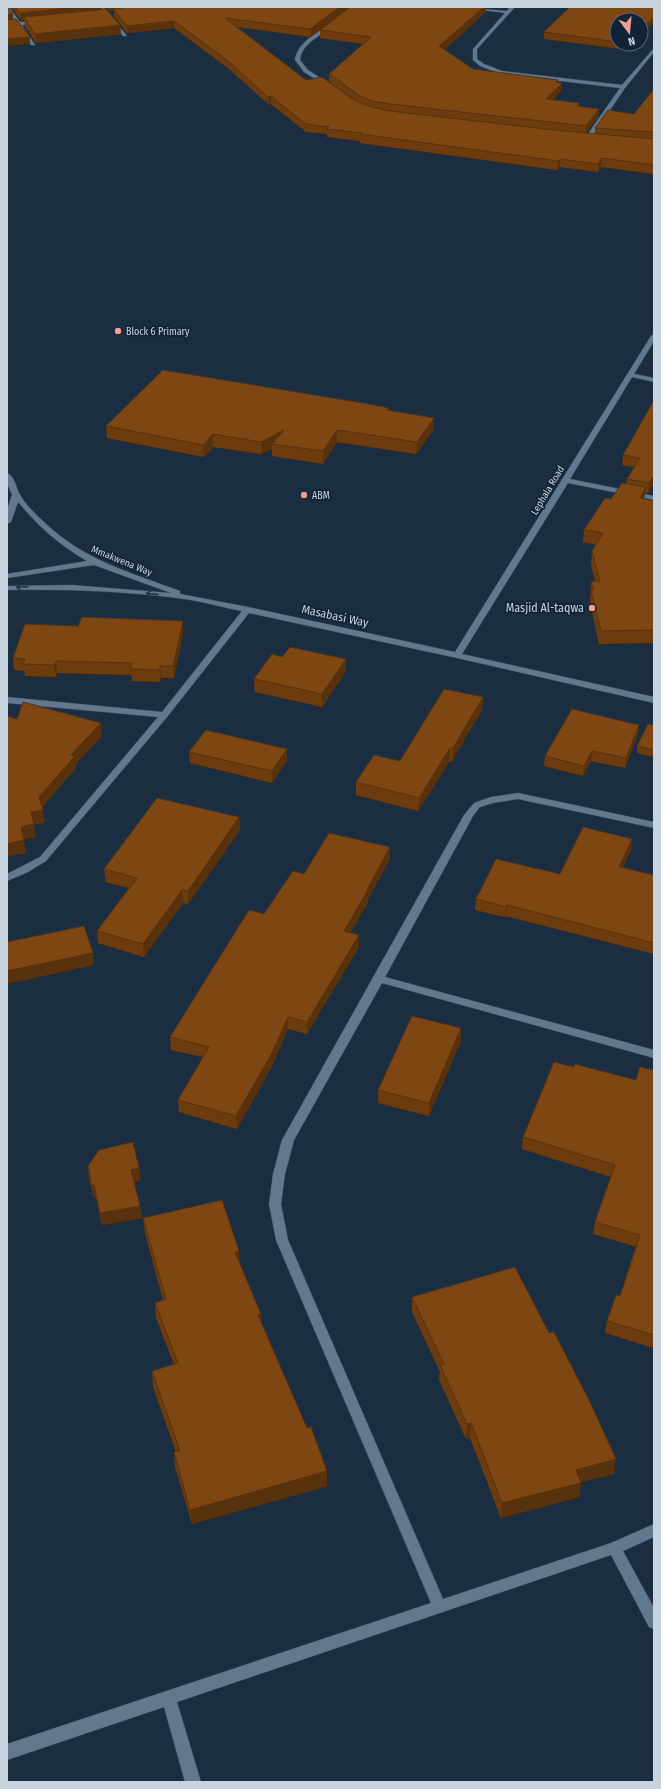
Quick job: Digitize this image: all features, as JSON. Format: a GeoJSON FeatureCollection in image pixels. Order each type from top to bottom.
{"type":"FeatureCollection","features":[{"type":"Feature","properties":{"kind":"street"},"geometry":{"type":"LineString","coordinates":[[7,7],[33,44]]}},
{"type":"Feature","properties":{"kind":"street"},"geometry":{"type":"LineString","coordinates":[[102,7],[125,35]]}},
{"type":"Feature","properties":{"kind":"street"},"geometry":{"type":"LineString","coordinates":[[459,7],[508,12]]}},
{"type":"Feature","properties":{"kind":"street"},"geometry":{"type":"LineString","coordinates":[[513,7],[476,49],[474,53],[476,60],[482,65],[501,72],[623,87]]}},
{"type":"Feature","properties":{"kind":"street"},"geometry":{"type":"LineString","coordinates":[[100,15],[115,14]]}},
{"type":"Feature","properties":{"kind":"street"},"geometry":{"type":"LineString","coordinates":[[7,25],[41,21]]}},
{"type":"Feature","properties":{"kind":"street"},"geometry":{"type":"LineString","coordinates":[[332,88],[300,65],[296,60],[296,54],[300,49],[337,21]]}},
{"type":"Feature","properties":{"kind":"street"},"geometry":{"type":"LineString","coordinates":[[588,138],[623,87],[654,49]]}},
{"type":"Feature","properties":{"kind":"street"},"geometry":{"type":"LineString","coordinates":[[581,138],[595,139]]}},
{"type":"Feature","properties":{"kind":"street","name":"Lephala Road"},"geometry":{"type":"LineString","coordinates":[[457,655],[654,336]]}},
{"type":"Feature","properties":{"kind":"street"},"geometry":{"type":"LineString","coordinates":[[631,375],[654,380]]}},
{"type":"Feature","properties":{"kind":"street","name":"Mmakwena Way"},"geometry":{"type":"LineString","coordinates":[[7,475],[16,495],[39,522],[66,545],[95,562],[191,598]]}},
{"type":"Feature","properties":{"kind":"street"},"geometry":{"type":"LineString","coordinates":[[565,480],[654,498]]}},
{"type":"Feature","properties":{"kind":"street"},"geometry":{"type":"LineString","coordinates":[[7,522],[16,495]]}},
{"type":"Feature","properties":{"kind":"street"},"geometry":{"type":"LineString","coordinates":[[7,576],[95,562]]}},
{"type":"Feature","properties":{"kind":"street","name":"Masabasi Way"},"geometry":{"type":"LineString","coordinates":[[7,588],[71,587],[107,589],[191,598],[457,655],[654,700]]}},
{"type":"Feature","properties":{"kind":"street"},"geometry":{"type":"LineString","coordinates":[[7,878],[25,870],[43,859],[164,715],[248,609]]}},
{"type":"Feature","properties":{"kind":"street"},"geometry":{"type":"LineString","coordinates":[[7,700],[164,715]]}},
{"type":"Feature","properties":{"kind":"street"},"geometry":{"type":"LineString","coordinates":[[440,1606],[282,1240],[275,1204],[279,1174],[288,1140],[469,815],[477,805],[491,800],[518,796],[654,825]]}},
{"type":"Feature","properties":{"kind":"street"},"geometry":{"type":"LineString","coordinates":[[379,979],[654,1054]]}},
{"type":"Feature","properties":{"kind":"street"},"geometry":{"type":"LineString","coordinates":[[7,1752],[169,1699],[614,1548],[654,1530]]}},
{"type":"Feature","properties":{"kind":"street"},"geometry":{"type":"LineString","coordinates":[[614,1548],[654,1622]]}},
{"type":"Feature","properties":{"kind":"street"},"geometry":{"type":"LineString","coordinates":[[169,1699],[193,1782]]}},
{"type":"Feature","properties":{"kind":"building"},"geometry":{"type":"Polygon","coordinates":[[[7,7],[13,14],[7,15],[7,7]]]}},
{"type":"Feature","properties":{"kind":"building"},"geometry":{"type":"Polygon","coordinates":[[[15,7],[78,7],[20,13],[15,7]]]}},
{"type":"Feature","properties":{"kind":"building"},"geometry":{"type":"Polygon","coordinates":[[[130,7],[340,7],[310,29],[225,18],[306,80],[322,77],[354,100],[368,106],[390,111],[554,130],[654,139],[654,165],[602,158],[598,164],[560,159],[558,161],[360,134],[362,133],[327,129],[329,127],[306,124],[271,96],[268,97],[227,60],[174,21],[127,26],[113,9],[130,7]]]}},
{"type":"Feature","properties":{"kind":"building"},"geometry":{"type":"Polygon","coordinates":[[[350,7],[484,7],[439,46],[473,69],[558,80],[556,82],[562,83],[546,99],[579,103],[577,106],[599,109],[586,126],[372,101],[360,96],[329,74],[371,37],[320,30],[350,7]]]}},
{"type":"Feature","properties":{"kind":"building"},"geometry":{"type":"Polygon","coordinates":[[[570,7],[654,8],[654,16],[649,22],[649,12],[609,12],[609,41],[544,32],[570,7]]]}},
{"type":"Feature","properties":{"kind":"building"},"geometry":{"type":"Polygon","coordinates":[[[106,9],[120,25],[35,34],[24,17],[106,9]]]}},
{"type":"Feature","properties":{"kind":"building"},"geometry":{"type":"Polygon","coordinates":[[[16,19],[30,37],[7,39],[7,20],[16,19]]]}},
{"type":"Feature","properties":{"kind":"building"},"geometry":{"type":"Polygon","coordinates":[[[654,89],[654,132],[595,128],[608,110],[634,114],[654,89]]]}},
{"type":"Feature","properties":{"kind":"building"},"geometry":{"type":"Polygon","coordinates":[[[163,370],[363,403],[389,408],[387,410],[434,418],[417,442],[337,430],[323,451],[272,444],[284,430],[261,442],[213,434],[203,445],[106,426],[163,370]]]}},
{"type":"Feature","properties":{"kind":"building"},"geometry":{"type":"Polygon","coordinates":[[[653,402],[654,475],[649,483],[627,479],[640,458],[623,455],[653,402]]]}},
{"type":"Feature","properties":{"kind":"building"},"geometry":{"type":"Polygon","coordinates":[[[622,483],[646,487],[640,498],[654,501],[654,630],[601,631],[591,590],[594,590],[591,582],[600,581],[592,551],[603,533],[584,530],[605,498],[611,499],[622,483]]]}},
{"type":"Feature","properties":{"kind":"building"},"geometry":{"type":"Polygon","coordinates":[[[82,617],[183,621],[173,666],[160,666],[160,670],[131,669],[132,663],[56,661],[54,665],[23,664],[25,659],[13,658],[25,624],[78,626],[82,617]]]}},
{"type":"Feature","properties":{"kind":"building"},"geometry":{"type":"Polygon","coordinates":[[[290,647],[346,659],[322,694],[254,679],[272,654],[282,657],[290,647]]]}},
{"type":"Feature","properties":{"kind":"building"},"geometry":{"type":"Polygon","coordinates":[[[444,689],[483,697],[453,748],[450,748],[419,798],[356,782],[374,755],[400,761],[444,689]]]}},
{"type":"Feature","properties":{"kind":"building"},"geometry":{"type":"Polygon","coordinates":[[[23,702],[101,723],[71,755],[75,756],[39,797],[43,810],[31,812],[34,824],[21,827],[24,840],[7,844],[7,716],[17,719],[23,702]]]}},
{"type":"Feature","properties":{"kind":"building"},"geometry":{"type":"Polygon","coordinates":[[[572,709],[639,725],[626,758],[592,751],[584,766],[545,756],[572,709]]]}},
{"type":"Feature","properties":{"kind":"building"},"geometry":{"type":"Polygon","coordinates":[[[648,724],[654,725],[654,750],[637,746],[648,724]]]}},
{"type":"Feature","properties":{"kind":"building"},"geometry":{"type":"Polygon","coordinates":[[[206,730],[287,749],[272,771],[189,752],[206,730]]]}},
{"type":"Feature","properties":{"kind":"building"},"geometry":{"type":"Polygon","coordinates":[[[157,798],[239,817],[188,891],[182,890],[143,944],[97,931],[137,878],[104,869],[157,798]]]}},
{"type":"Feature","properties":{"kind":"building"},"geometry":{"type":"Polygon","coordinates":[[[583,827],[632,839],[619,867],[654,875],[654,943],[507,905],[506,907],[476,899],[496,859],[560,874],[583,827]]]}},
{"type":"Feature","properties":{"kind":"building"},"geometry":{"type":"Polygon","coordinates":[[[329,833],[390,847],[368,890],[344,931],[359,935],[307,1022],[288,1017],[272,1053],[236,1116],[178,1100],[209,1047],[170,1037],[249,910],[264,914],[293,871],[304,874],[329,833]]]}},
{"type":"Feature","properties":{"kind":"building"},"geometry":{"type":"Polygon","coordinates":[[[84,926],[93,953],[7,971],[7,942],[84,926]]]}},
{"type":"Feature","properties":{"kind":"building"},"geometry":{"type":"Polygon","coordinates":[[[412,1016],[461,1028],[429,1103],[378,1090],[412,1016]]]}},
{"type":"Feature","properties":{"kind":"building"},"geometry":{"type":"Polygon","coordinates":[[[554,1062],[574,1067],[575,1064],[636,1080],[640,1067],[654,1070],[654,1335],[607,1321],[616,1295],[620,1296],[640,1235],[595,1222],[615,1165],[523,1137],[554,1062]]]}},
{"type":"Feature","properties":{"kind":"building"},"geometry":{"type":"Polygon","coordinates":[[[133,1142],[139,1168],[131,1170],[140,1206],[100,1213],[88,1166],[99,1150],[133,1142]]]}},
{"type":"Feature","properties":{"kind":"building"},"geometry":{"type":"Polygon","coordinates":[[[222,1200],[239,1251],[235,1252],[261,1314],[258,1315],[307,1428],[311,1427],[327,1471],[190,1510],[174,1452],[180,1451],[152,1371],[178,1363],[155,1303],[166,1299],[143,1218],[222,1200]]]}},
{"type":"Feature","properties":{"kind":"building"},"geometry":{"type":"Polygon","coordinates":[[[515,1267],[549,1333],[554,1332],[590,1402],[616,1459],[576,1470],[581,1483],[502,1503],[471,1423],[467,1424],[440,1365],[444,1364],[412,1297],[515,1267]]]}},
{"type":"Feature","properties":{"kind":"place","name":"Block 6 Primary"},"geometry":{"type":"Point","coordinates":[118,331]}},
{"type":"Feature","properties":{"kind":"place","name":"ABM"},"geometry":{"type":"Point","coordinates":[304,495]}},
{"type":"Feature","properties":{"kind":"place","name":"Masjid Al-taqwa"},"geometry":{"type":"Point","coordinates":[592,608]}}]}
